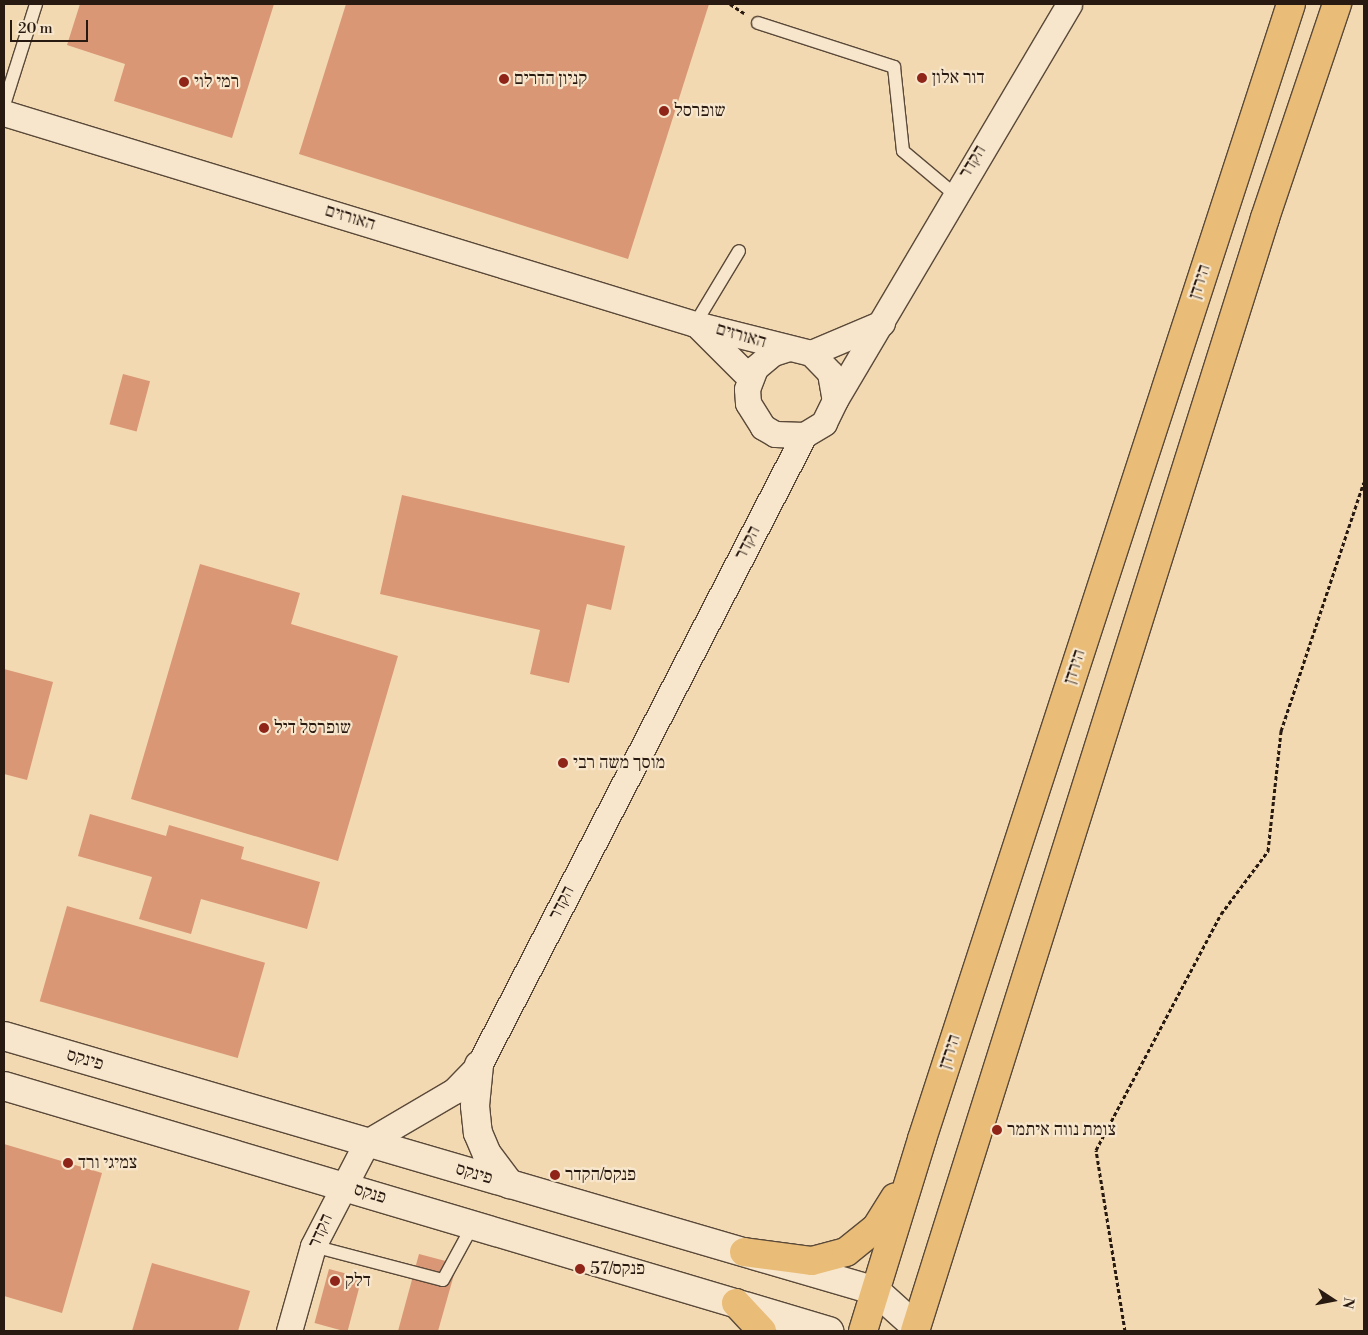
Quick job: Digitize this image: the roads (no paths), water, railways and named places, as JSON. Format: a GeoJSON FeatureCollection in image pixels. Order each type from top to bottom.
{"type":"FeatureCollection","features":[{"type":"Feature","properties":{"kind":"highway","name":"הירדן"},"geometry":{"type":"LineString","coordinates":[[863,1331],[922,1140],[1291,4]]}},
{"type":"Feature","properties":{"kind":"highway"},"geometry":{"type":"LineString","coordinates":[[915,1330],[1265,218],[1337,4]]}},
{"type":"Feature","properties":{"kind":"highway"},"geometry":{"type":"LineString","coordinates":[[744,1252],[812,1261],[846,1252],[881,1220],[922,1140]]}},
{"type":"Feature","properties":{"kind":"highway"},"geometry":{"type":"LineString","coordinates":[[736,1304],[762,1331]]}},
{"type":"Feature","properties":{"kind":"street","name":"הקדר"},"geometry":{"type":"LineString","coordinates":[[835,400],[882,324],[954,194],[1069,4]]}},
{"type":"Feature","properties":{"kind":"street","name":"האורזים"},"geometry":{"type":"LineString","coordinates":[[4,113],[695,324],[786,349]]}},
{"type":"Feature","properties":{"kind":"street","name":"האורזים"},"geometry":{"type":"LineString","coordinates":[[695,324],[750,378]]}},
{"type":"Feature","properties":{"kind":"street"},"geometry":{"type":"LineString","coordinates":[[811,353],[830,373],[835,400],[824,422],[804,436],[775,434],[763,427],[748,403],[750,378],[762,359],[786,349],[811,353],[882,324]]}},
{"type":"Feature","properties":{"kind":"street","name":"הקדר"},"geometry":{"type":"LineString","coordinates":[[289,1331],[313,1246],[342,1186],[367,1142],[454,1092],[479,1064],[804,436]]}},
{"type":"Feature","properties":{"kind":"street","name":"פינקס"},"geometry":{"type":"LineString","coordinates":[[4,1036],[876,1291],[915,1330]]}},
{"type":"Feature","properties":{"kind":"street"},"geometry":{"type":"LineString","coordinates":[[479,1064],[476,1106],[478,1132],[487,1154],[510,1184]]}},
{"type":"Feature","properties":{"kind":"street","name":"פנקס"},"geometry":{"type":"LineString","coordinates":[[4,1086],[736,1304]]}},
{"type":"Feature","properties":{"kind":"street"},"geometry":{"type":"LineString","coordinates":[[736,1304],[828,1331]]}},
{"type":"Feature","properties":{"kind":"lane"},"geometry":{"type":"LineString","coordinates":[[4,105],[36,4]]}},
{"type":"Feature","properties":{"kind":"lane"},"geometry":{"type":"LineString","coordinates":[[758,23],[894,67],[903,151],[954,194]]}},
{"type":"Feature","properties":{"kind":"lane"},"geometry":{"type":"LineString","coordinates":[[695,324],[740,251]]}},
{"type":"Feature","properties":{"kind":"lane"},"geometry":{"type":"LineString","coordinates":[[313,1246],[444,1280],[473,1225]]}},
{"type":"Feature","properties":{"kind":"place","name":"דור אלון"},"geometry":{"type":"Point","coordinates":[922,78]}},
{"type":"Feature","properties":{"kind":"place","name":"קניון הדרים"},"geometry":{"type":"Point","coordinates":[504,79]}},
{"type":"Feature","properties":{"kind":"place","name":"רמי לוי"},"geometry":{"type":"Point","coordinates":[184,82]}},
{"type":"Feature","properties":{"kind":"place","name":"שופרסל"},"geometry":{"type":"Point","coordinates":[664,111]}},
{"type":"Feature","properties":{"kind":"place","name":"שופרסל דיל"},"geometry":{"type":"Point","coordinates":[264,728]}},
{"type":"Feature","properties":{"kind":"place","name":"מוסך משה רבי"},"geometry":{"type":"Point","coordinates":[563,763]}},
{"type":"Feature","properties":{"kind":"place","name":"צומת נווה איתמר"},"geometry":{"type":"Point","coordinates":[997,1130]}},
{"type":"Feature","properties":{"kind":"place","name":"צמיגי ורד"},"geometry":{"type":"Point","coordinates":[68,1163]}},
{"type":"Feature","properties":{"kind":"place","name":"פנקס/הקדר"},"geometry":{"type":"Point","coordinates":[555,1175]}},
{"type":"Feature","properties":{"kind":"place","name":"פנקס/57"},"geometry":{"type":"Point","coordinates":[580,1269]}},
{"type":"Feature","properties":{"kind":"place","name":"דלק"},"geometry":{"type":"Point","coordinates":[335,1281]}}]}
